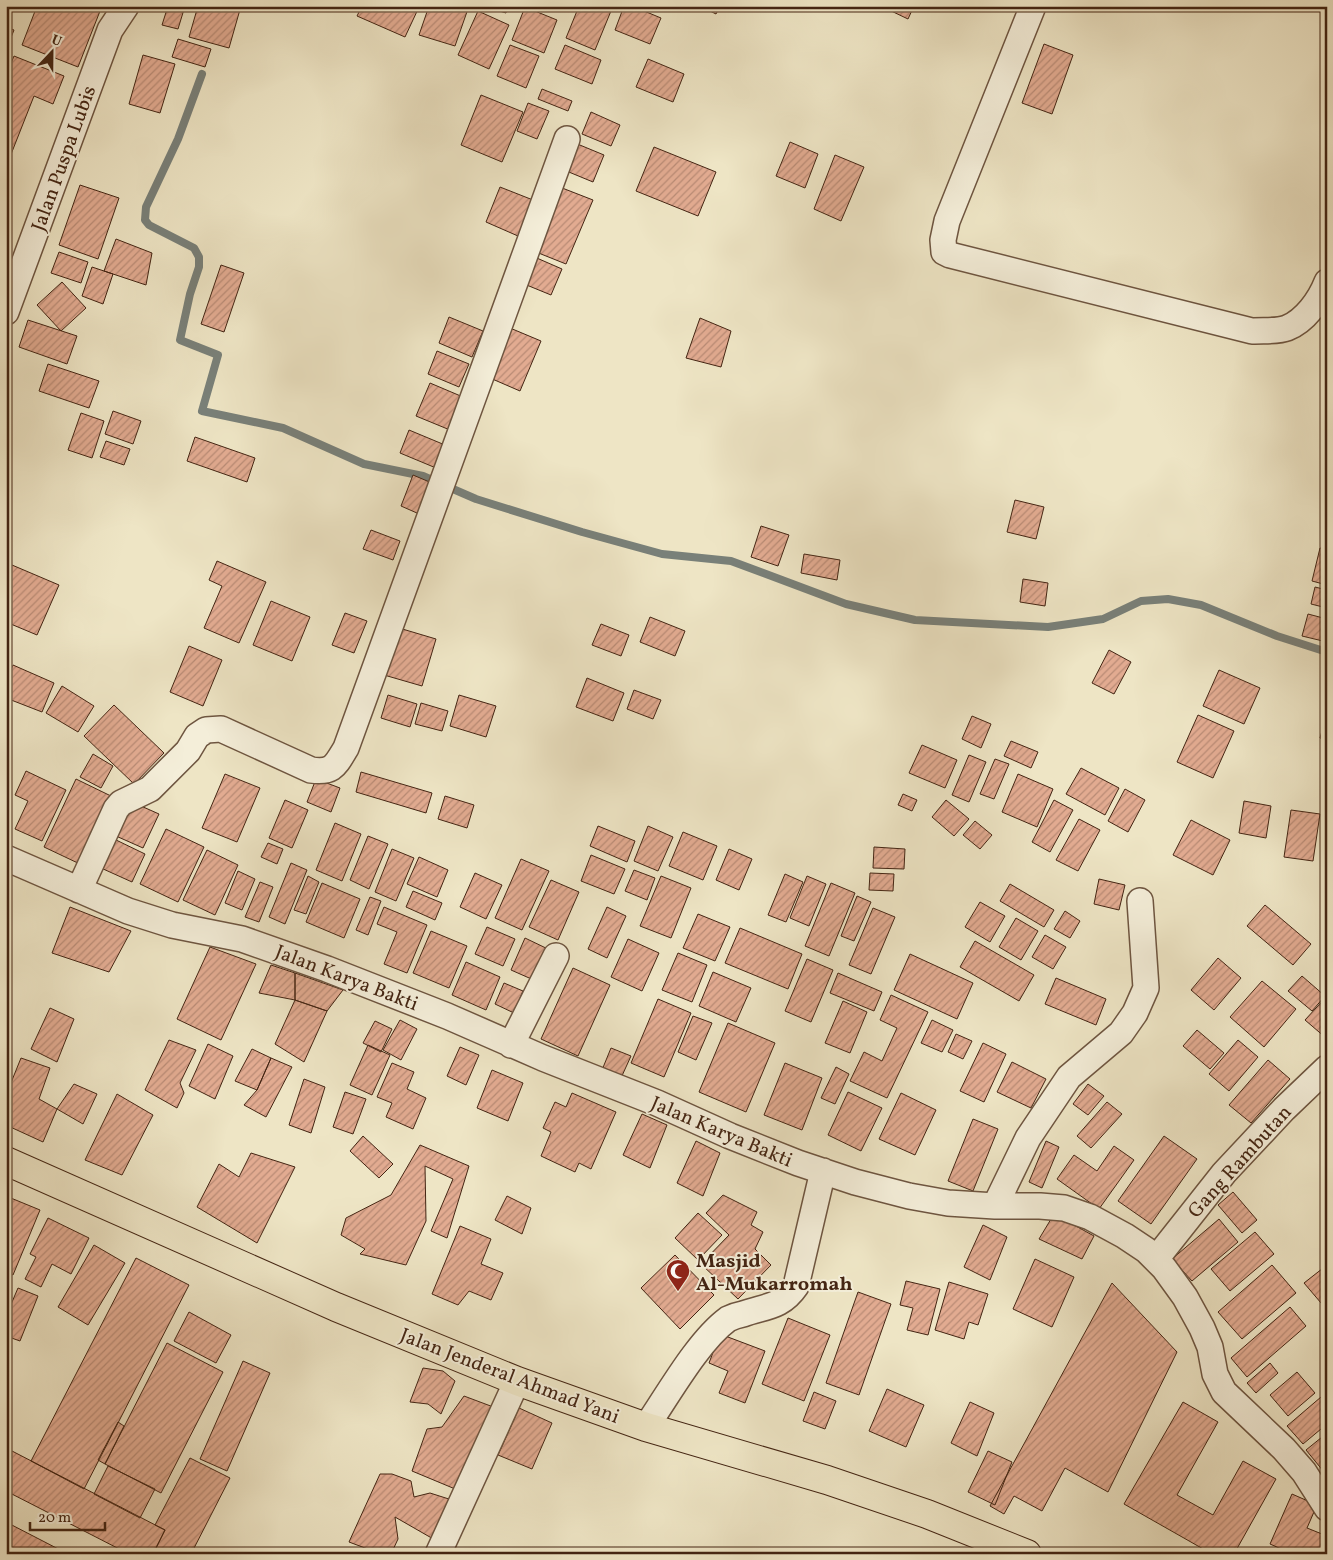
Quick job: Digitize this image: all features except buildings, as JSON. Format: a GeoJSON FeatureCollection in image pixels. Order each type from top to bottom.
{"type":"FeatureCollection","features":[{"type":"Feature","properties":{"kind":"highway","name":"Jalan Jenderal Ahmad Yani"},"geometry":{"type":"LineString","coordinates":[[6,1161],[336,1307],[517,1382],[646,1427],[827,1480],[927,1514],[1027,1554]]}},
{"type":"Feature","properties":{"kind":"street","name":"Jalan Puspa Lubis"},"geometry":{"type":"LineString","coordinates":[[6,312],[110,30],[126,6]]}},
{"type":"Feature","properties":{"kind":"street"},"geometry":{"type":"LineString","coordinates":[[1033,6],[947,221],[943,240],[944,252],[1252,331],[1286,329],[1302,319],[1322,296],[1327,282]]}},
{"type":"Feature","properties":{"kind":"street"},"geometry":{"type":"LineString","coordinates":[[79,890],[116,808],[121,803],[150,789],[188,751],[197,736],[206,730],[221,729],[311,770],[324,772],[335,765],[346,748],[566,139]]}},
{"type":"Feature","properties":{"kind":"street","name":"Jalan Karya Bakti"},"geometry":{"type":"LineString","coordinates":[[6,858],[128,911],[172,925],[264,945],[428,1008],[512,1045],[657,1103],[738,1139],[823,1172],[909,1196],[948,1203],[1040,1206],[1064,1208],[1077,1212],[1125,1236],[1156,1259],[1186,1296],[1210,1347],[1215,1374],[1224,1392],[1284,1449],[1304,1472],[1327,1508]]}},
{"type":"Feature","properties":{"kind":"street"},"geometry":{"type":"LineString","coordinates":[[994,1206],[1028,1138],[1070,1077],[1120,1033],[1135,1013],[1146,988],[1140,901]]}},
{"type":"Feature","properties":{"kind":"street"},"geometry":{"type":"LineString","coordinates":[[512,1045],[556,956]]}},
{"type":"Feature","properties":{"kind":"street","name":"Gang Rambutan"},"geometry":{"type":"LineString","coordinates":[[1156,1259],[1224,1174],[1284,1109],[1327,1068]]}},
{"type":"Feature","properties":{"kind":"street"},"geometry":{"type":"LineString","coordinates":[[646,1427],[707,1339],[730,1318],[752,1310],[773,1306],[788,1297],[796,1286],[823,1172]]}},
{"type":"Feature","properties":{"kind":"street"},"geometry":{"type":"LineString","coordinates":[[438,1554],[517,1382]]}},
{"type":"Feature","properties":{"kind":"waterway"},"geometry":{"type":"LineString","coordinates":[[202,74],[178,139],[146,207],[145,220],[149,225],[194,248],[199,257],[199,267],[190,294],[180,340],[218,355],[202,411],[283,428],[364,464],[423,476],[476,499],[582,532],[662,554],[731,561],[846,604],[915,620],[1048,627],[1103,619],[1141,601],[1168,599],[1201,605],[1277,636],[1327,652]]}},
{"type":"Feature","properties":{"kind":"place","name":"Masjid Al-Mukarromah"},"geometry":{"type":"Point","coordinates":[678,1292]}}]}
